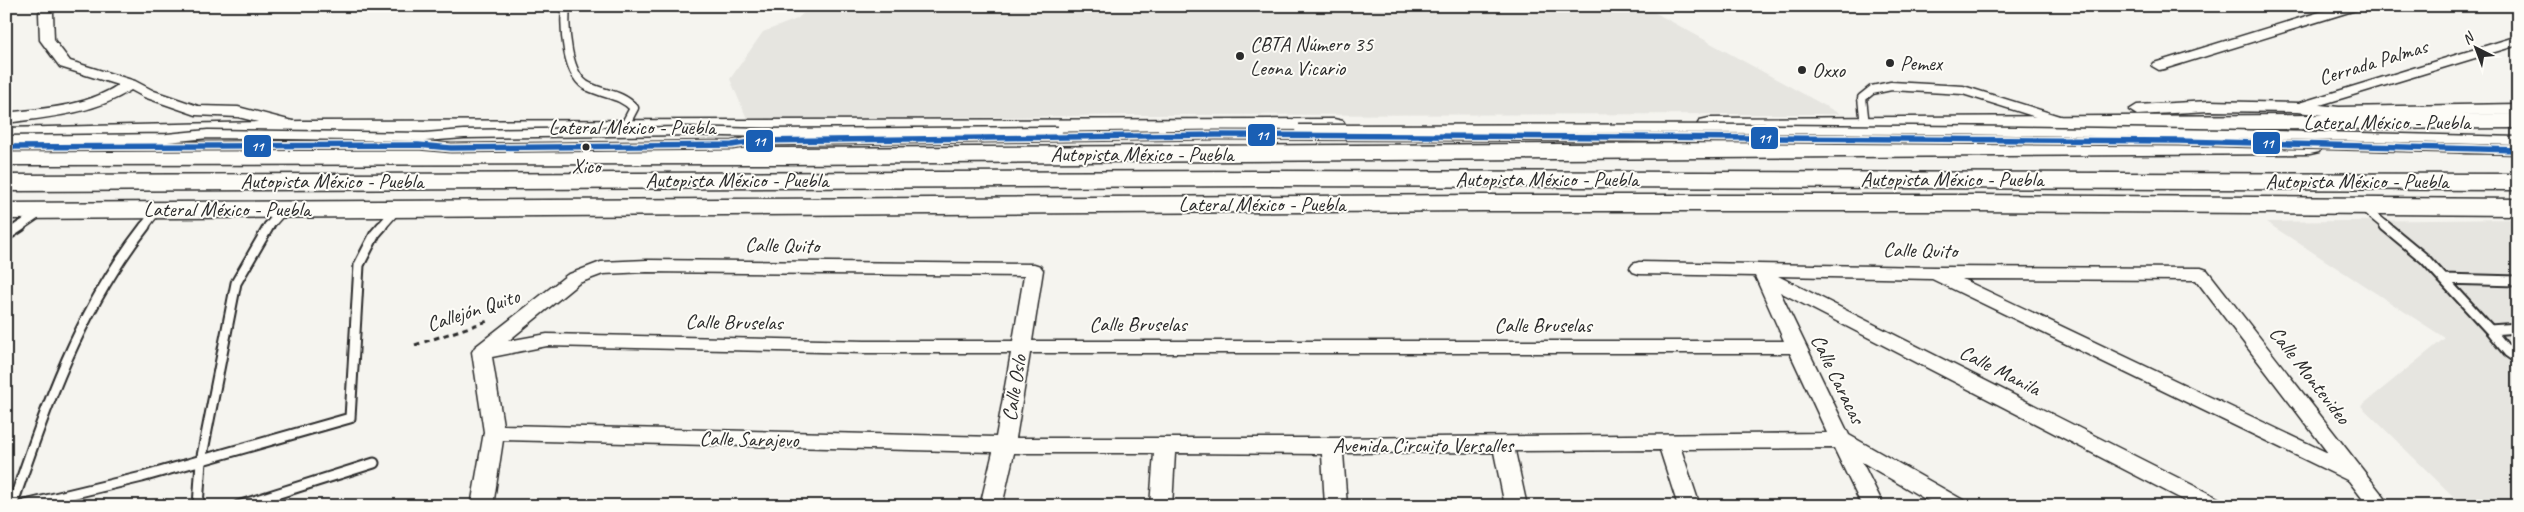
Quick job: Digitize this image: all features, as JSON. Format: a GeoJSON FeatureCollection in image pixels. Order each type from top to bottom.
{"type":"FeatureCollection","features":[{"type":"Feature","properties":{"kind":"highway","name":"Lateral México - Puebla"},"geometry":{"type":"LineString","coordinates":[[6,135],[302,128],[2074,124],[2383,117],[2518,121]]}},
{"type":"Feature","properties":{"kind":"highway"},"geometry":{"type":"LineString","coordinates":[[782,156],[1205,126]]}},
{"type":"Feature","properties":{"kind":"highway","name":"Autopista México - Puebla"},"geometry":{"type":"LineString","coordinates":[[6,157],[782,156],[2518,146]]}},
{"type":"Feature","properties":{"kind":"highway","name":"Autopista México - Puebla"},"geometry":{"type":"LineString","coordinates":[[6,183],[1219,178],[2518,182]]}},
{"type":"Feature","properties":{"kind":"highway","name":"Lateral México - Puebla"},"geometry":{"type":"LineString","coordinates":[[6,211],[1961,203],[2364,208],[2518,207]]}},
{"type":"Feature","properties":{"kind":"street"},"geometry":{"type":"LineString","coordinates":[[50,6],[46,13],[47,40],[65,64],[130,84],[149,94],[196,110],[238,112],[302,128]]}},
{"type":"Feature","properties":{"kind":"street"},"geometry":{"type":"LineString","coordinates":[[2159,66],[2354,6]]}},
{"type":"Feature","properties":{"kind":"street","name":"Cerrada Palmas"},"geometry":{"type":"LineString","coordinates":[[2298,107],[2518,40]]}},
{"type":"Feature","properties":{"kind":"street"},"geometry":{"type":"LineString","coordinates":[[6,118],[66,110],[107,99],[130,84]]}},
{"type":"Feature","properties":{"kind":"street"},"geometry":{"type":"LineString","coordinates":[[2137,110],[2209,106],[2298,107],[2383,117],[2518,109]]}},
{"type":"Feature","properties":{"kind":"street","name":"Calle Quito"},"geometry":{"type":"LineString","coordinates":[[482,352],[573,279],[601,268],[647,266],[1034,270]]}},
{"type":"Feature","properties":{"kind":"street","name":"Calle Quito"},"geometry":{"type":"LineString","coordinates":[[1639,268],[1763,273],[2201,274]]}},
{"type":"Feature","properties":{"kind":"street","name":"Calle Oslo"},"geometry":{"type":"LineString","coordinates":[[991,506],[1005,445],[1034,270]]}},
{"type":"Feature","properties":{"kind":"street","name":"Calle Caracas"},"geometry":{"type":"LineString","coordinates":[[1763,273],[1796,348],[1873,506]]}},
{"type":"Feature","properties":{"kind":"street","name":"Calle Manila"},"geometry":{"type":"LineString","coordinates":[[1763,273],[2214,506]]}},
{"type":"Feature","properties":{"kind":"street"},"geometry":{"type":"LineString","coordinates":[[1935,273],[2360,477]]}},
{"type":"Feature","properties":{"kind":"street","name":"Calle Montevideo"},"geometry":{"type":"LineString","coordinates":[[2201,274],[2360,477],[2380,506]]}},
{"type":"Feature","properties":{"kind":"street","name":"Calle Bruselas"},"geometry":{"type":"LineString","coordinates":[[482,352],[547,340],[865,347],[1796,348]]}},
{"type":"Feature","properties":{"kind":"street"},"geometry":{"type":"LineString","coordinates":[[482,352],[494,432],[482,506]]}},
{"type":"Feature","properties":{"kind":"street","name":"Calle Sarajevo"},"geometry":{"type":"LineString","coordinates":[[494,432],[1005,445]]}},
{"type":"Feature","properties":{"kind":"street"},"geometry":{"type":"LineString","coordinates":[[1841,440],[1955,506]]}},
{"type":"Feature","properties":{"kind":"street","name":"Avenida Circuito Versalles"},"geometry":{"type":"LineString","coordinates":[[1005,445],[1503,445],[1841,440]]}},
{"type":"Feature","properties":{"kind":"street"},"geometry":{"type":"LineString","coordinates":[[1668,442],[1689,506]]}},
{"type":"Feature","properties":{"kind":"street"},"geometry":{"type":"LineString","coordinates":[[1162,506],[1165,444]]}},
{"type":"Feature","properties":{"kind":"street"},"geometry":{"type":"LineString","coordinates":[[1503,445],[1516,506]]}},
{"type":"Feature","properties":{"kind":"street"},"geometry":{"type":"LineString","coordinates":[[1332,446],[1336,506]]}},
{"type":"Feature","properties":{"kind":"lane"},"geometry":{"type":"LineString","coordinates":[[566,6],[565,32],[577,79],[584,85],[626,97],[634,108],[624,127]]}},
{"type":"Feature","properties":{"kind":"lane"},"geometry":{"type":"LineString","coordinates":[[1866,125],[1862,98],[1872,90],[1891,86],[1963,90],[2074,124]]}},
{"type":"Feature","properties":{"kind":"lane"},"geometry":{"type":"LineString","coordinates":[[6,140],[167,138],[208,134],[425,137],[464,134],[684,131],[765,133],[1381,129],[1835,129],[2297,134],[2518,141]]}},
{"type":"Feature","properties":{"kind":"lane"},"geometry":{"type":"LineString","coordinates":[[6,147],[418,146],[451,148],[732,145],[756,141],[1226,135],[2178,141],[2518,150]]}},
{"type":"Feature","properties":{"kind":"lane"},"geometry":{"type":"LineString","coordinates":[[21,506],[201,461],[350,418],[359,265],[375,234],[398,208]]}},
{"type":"Feature","properties":{"kind":"lane"},"geometry":{"type":"LineString","coordinates":[[2364,208],[2425,259],[2508,352],[2518,359]]}},
{"type":"Feature","properties":{"kind":"lane"},"geometry":{"type":"LineString","coordinates":[[198,506],[201,461],[236,282],[264,232],[284,209]]}},
{"type":"Feature","properties":{"kind":"lane"},"geometry":{"type":"LineString","coordinates":[[6,236],[43,210]]}},
{"type":"Feature","properties":{"kind":"lane"},"geometry":{"type":"LineString","coordinates":[[12,506],[61,370],[96,300],[137,234],[158,210]]}},
{"type":"Feature","properties":{"kind":"lane"},"geometry":{"type":"LineString","coordinates":[[2443,279],[2518,281]]}},
{"type":"Feature","properties":{"kind":"lane"},"geometry":{"type":"LineString","coordinates":[[2490,330],[2518,328]]}},
{"type":"Feature","properties":{"kind":"lane"},"geometry":{"type":"LineString","coordinates":[[238,506],[374,463]]}},
{"type":"Feature","properties":{"kind":"path","name":"Callejón Quito"},"geometry":{"type":"LineString","coordinates":[[415,345],[496,319]]}},
{"type":"Feature","properties":{"kind":"shaded area","name":"CBTA Número 35 Leona Vicario"},"geometry":{"type":"Polygon","coordinates":[[[811,6],[1643,6],[1840,114],[1134,115],[748,121],[730,79],[763,32],[797,19],[811,6]]]}},
{"type":"Feature","properties":{"kind":"shaded area"},"geometry":{"type":"Polygon","coordinates":[[[2518,219],[2518,506],[2463,506],[2361,406],[2445,338],[2266,222],[2518,219]]]}},
{"type":"Feature","properties":{"kind":"transit line","name":"11"},"geometry":{"type":"LineString","coordinates":[[6,147],[418,145],[451,148],[732,145],[756,141],[1216,135],[2178,141],[2518,150]]}},
{"type":"Feature","properties":{"kind":"place","name":"CBTA Número 35 Leona Vicario"},"geometry":{"type":"Point","coordinates":[1240,56]}},
{"type":"Feature","properties":{"kind":"place","name":"Pemex"},"geometry":{"type":"Point","coordinates":[1890,63]}},
{"type":"Feature","properties":{"kind":"place","name":"Oxxo"},"geometry":{"type":"Point","coordinates":[1802,70]}},
{"type":"Feature","properties":{"kind":"place","name":"Xico"},"geometry":{"type":"Point","coordinates":[586,147]}}]}
